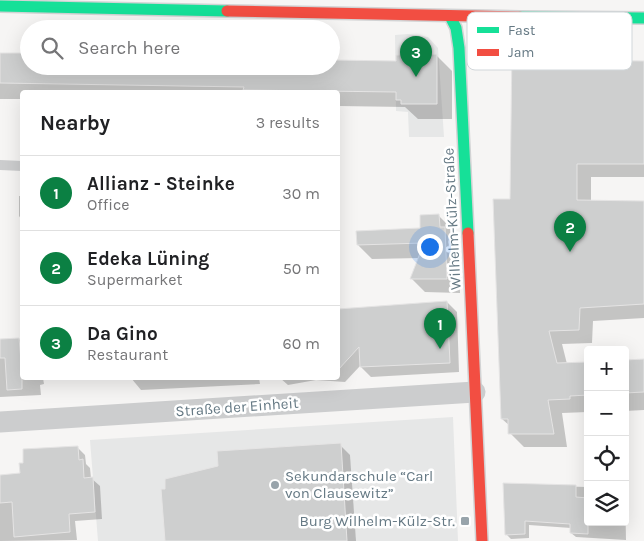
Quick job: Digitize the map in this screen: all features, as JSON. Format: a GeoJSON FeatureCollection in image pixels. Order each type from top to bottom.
{"type":"FeatureCollection","features":[{"type":"Feature","properties":{"kind":"street"},"geometry":{"type":"LineString","coordinates":[[0,6],[81,3],[130,10],[467,16]]}},
{"type":"Feature","properties":{"kind":"street","name":"Wilhelm-Külz-Straße"},"geometry":{"type":"LineString","coordinates":[[450,16],[456,28],[459,48],[482,541]]}},
{"type":"Feature","properties":{"kind":"street","name":"Straße der Einheit"},"geometry":{"type":"LineString","coordinates":[[0,422],[475,392]]}},
{"type":"Feature","properties":{"kind":"lane"},"geometry":{"type":"LineString","coordinates":[[0,165],[20,166]]}},
{"type":"Feature","properties":{"kind":"shaded area"},"geometry":{"type":"Polygon","coordinates":[[[408,34],[428,37],[438,48],[444,137],[409,137],[408,112],[396,111],[395,35],[408,34]]]}},
{"type":"Feature","properties":{"kind":"shaded area","name":"Sekundarschule “Carl von Clausewitz”"},"geometry":{"type":"Polygon","coordinates":[[[453,417],[458,541],[98,541],[90,440],[453,417]]]}},
{"type":"Feature","properties":{"kind":"building"},"geometry":{"type":"Polygon","coordinates":[[[0,53],[20,53],[20,75],[340,75],[340,60],[396,61],[396,55],[437,54],[437,104],[401,104],[401,100],[396,100],[396,92],[243,90],[244,87],[0,83],[0,53]]]}},
{"type":"Feature","properties":{"kind":"building"},"geometry":{"type":"Polygon","coordinates":[[[632,61],[644,61],[644,164],[577,164],[577,200],[644,201],[644,304],[580,308],[579,330],[549,331],[557,363],[584,362],[584,395],[570,396],[570,399],[548,400],[554,434],[508,434],[508,419],[501,419],[493,199],[510,199],[512,70],[632,70],[632,61]]]}},
{"type":"Feature","properties":{"kind":"building"},"geometry":{"type":"Polygon","coordinates":[[[439,214],[440,227],[445,227],[447,279],[410,279],[424,243],[357,245],[356,231],[420,228],[420,215],[439,214]]]}},
{"type":"Feature","properties":{"kind":"building"},"geometry":{"type":"Polygon","coordinates":[[[447,301],[450,363],[360,367],[359,347],[340,368],[340,309],[447,301]]]}},
{"type":"Feature","properties":{"kind":"building"},"geometry":{"type":"Polygon","coordinates":[[[19,338],[22,389],[7,390],[5,358],[0,358],[0,339],[19,338]]]}},
{"type":"Feature","properties":{"kind":"building"},"geometry":{"type":"Polygon","coordinates":[[[644,359],[644,392],[629,393],[629,360],[644,359]]]}},
{"type":"Feature","properties":{"kind":"building"},"geometry":{"type":"Polygon","coordinates":[[[341,443],[347,541],[165,541],[161,489],[165,489],[165,479],[218,466],[217,451],[341,443]]]}},
{"type":"Feature","properties":{"kind":"building"},"geometry":{"type":"Polygon","coordinates":[[[78,446],[79,460],[83,459],[84,478],[93,477],[95,512],[69,514],[70,532],[14,537],[12,502],[0,503],[0,475],[20,473],[19,463],[23,463],[23,449],[78,446]]]}},
{"type":"Feature","properties":{"kind":"building"},"geometry":{"type":"Polygon","coordinates":[[[503,483],[576,485],[576,497],[584,498],[584,526],[588,526],[588,534],[570,533],[570,524],[525,521],[525,534],[505,535],[503,483]]]}},
{"type":"Feature","properties":{"kind":"traffic: fast"},"geometry":{"type":"LineString","coordinates":[[0,6],[227,11]]}},
{"type":"Feature","properties":{"kind":"traffic: fast"},"geometry":{"type":"LineString","coordinates":[[450,16],[456,28],[459,48],[468,233]]}},
{"type":"Feature","properties":{"kind":"traffic: fast"},"geometry":{"type":"LineString","coordinates":[[632,18],[644,18]]}},
{"type":"Feature","properties":{"kind":"traffic: jam"},"geometry":{"type":"LineString","coordinates":[[227,11],[467,16]]}},
{"type":"Feature","properties":{"kind":"traffic: jam"},"geometry":{"type":"LineString","coordinates":[[468,233],[482,541]]}},
{"type":"Feature","properties":{"kind":"place","name":"Da Gino"},"geometry":{"type":"Point","coordinates":[416,77]}},
{"type":"Feature","properties":{"kind":"place","name":"Edeka Lüning"},"geometry":{"type":"Point","coordinates":[570,252]}},
{"type":"Feature","properties":{"kind":"place","name":"Allianz - Steinke"},"geometry":{"type":"Point","coordinates":[440,349]}},
{"type":"Feature","properties":{"kind":"place","name":"Sekundarschule “Carl von Clausewitz”"},"geometry":{"type":"Point","coordinates":[275,485]}},
{"type":"Feature","properties":{"kind":"place","name":"Burg Wilhelm-Külz-Str."},"geometry":{"type":"Point","coordinates":[465,521]}}]}
